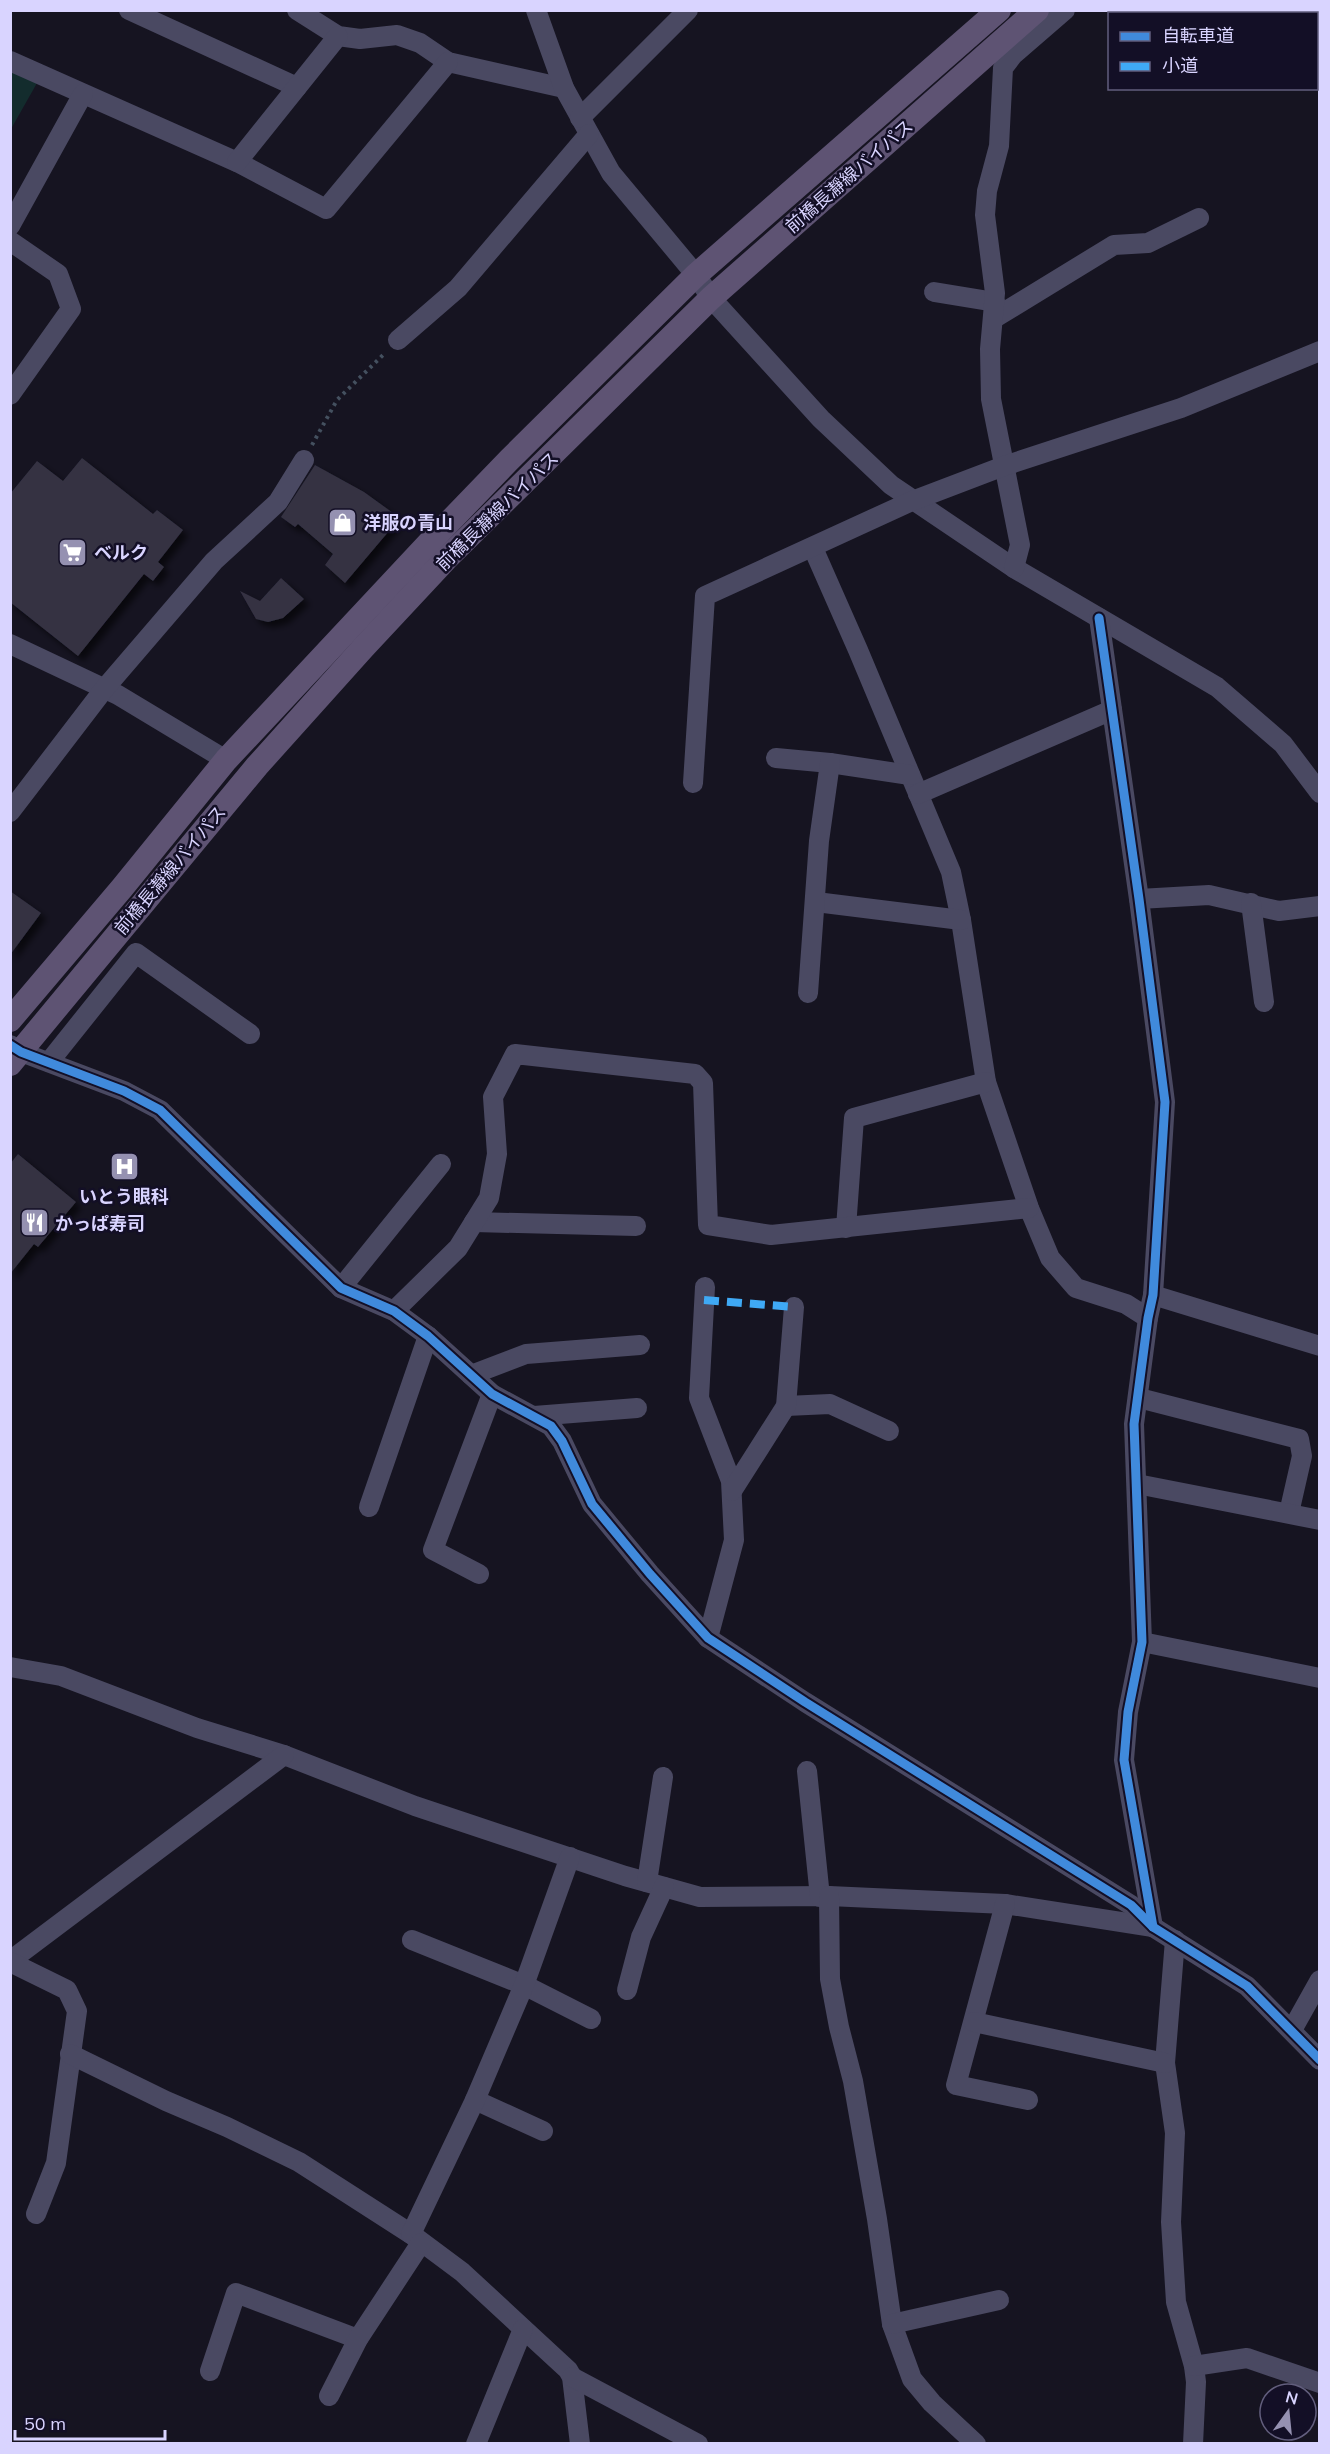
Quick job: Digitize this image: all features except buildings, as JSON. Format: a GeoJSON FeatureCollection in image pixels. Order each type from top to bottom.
{"type":"FeatureCollection","features":[{"type":"Feature","properties":{"kind":"main road","name":"前橋長瀞線バイパス"},"geometry":{"type":"LineString","coordinates":[[10,1020],[226,760],[445,526],[696,275],[999,10]]}},
{"type":"Feature","properties":{"kind":"main road","name":"前橋長瀞線バイパス"},"geometry":{"type":"LineString","coordinates":[[14,1053],[257,766],[446,559],[711,298],[1037,10]]}},
{"type":"Feature","properties":{"kind":"street"},"geometry":{"type":"LineString","coordinates":[[129,10],[297,87]]}},
{"type":"Feature","properties":{"kind":"street"},"geometry":{"type":"LineString","coordinates":[[297,10],[338,36],[360,39],[397,35],[420,43],[447,62],[564,88]]}},
{"type":"Feature","properties":{"kind":"street"},"geometry":{"type":"LineString","coordinates":[[536,10],[564,88],[611,173],[696,275],[711,298],[821,419],[891,485],[912,501],[1014,568],[1217,687],[1283,744],[1320,793]]}},
{"type":"Feature","properties":{"kind":"street"},"geometry":{"type":"LineString","coordinates":[[398,340],[459,288],[584,126],[688,10]]}},
{"type":"Feature","properties":{"kind":"street"},"geometry":{"type":"LineString","coordinates":[[1014,568],[1020,545],[991,399],[990,349],[995,292],[985,215],[987,191],[999,146],[1003,68],[1013,55],[1065,10]]}},
{"type":"Feature","properties":{"kind":"street"},"geometry":{"type":"LineString","coordinates":[[237,162],[338,36]]}},
{"type":"Feature","properties":{"kind":"street"},"geometry":{"type":"LineString","coordinates":[[10,61],[237,162],[326,209],[447,62]]}},
{"type":"Feature","properties":{"kind":"street"},"geometry":{"type":"LineString","coordinates":[[10,225],[83,94]]}},
{"type":"Feature","properties":{"kind":"street"},"geometry":{"type":"LineString","coordinates":[[934,292],[994,310],[1114,245],[1148,243],[1199,218]]}},
{"type":"Feature","properties":{"kind":"street"},"geometry":{"type":"LineString","coordinates":[[10,241],[58,274],[71,309],[13,388]]}},
{"type":"Feature","properties":{"kind":"street"},"geometry":{"type":"LineString","coordinates":[[693,783],[705,596],[912,501],[1004,466],[1181,408],[1320,351]]}},
{"type":"Feature","properties":{"kind":"street"},"geometry":{"type":"LineString","coordinates":[[10,812],[105,688],[214,561],[278,502],[304,460]]}},
{"type":"Feature","properties":{"kind":"street"},"geometry":{"type":"LineString","coordinates":[[813,548],[951,872],[962,920],[986,1082],[1029,1208],[1050,1258],[1076,1288],[1126,1304],[1148,1318]]}},
{"type":"Feature","properties":{"kind":"street"},"geometry":{"type":"LineString","coordinates":[[1100,618],[1140,899],[1165,1102],[1154,1295],[1148,1318],[1134,1424],[1142,1642],[1128,1712],[1124,1760],[1153,1927]]}},
{"type":"Feature","properties":{"kind":"street"},"geometry":{"type":"LineString","coordinates":[[10,644],[105,688],[211,748],[226,760]]}},
{"type":"Feature","properties":{"kind":"street"},"geometry":{"type":"LineString","coordinates":[[918,794],[1113,710]]}},
{"type":"Feature","properties":{"kind":"street"},"geometry":{"type":"LineString","coordinates":[[776,758],[830,763],[910,775]]}},
{"type":"Feature","properties":{"kind":"street"},"geometry":{"type":"LineString","coordinates":[[808,993],[819,840],[830,763]]}},
{"type":"Feature","properties":{"kind":"street"},"geometry":{"type":"LineString","coordinates":[[1140,899],[1209,895],[1279,910],[1320,906]]}},
{"type":"Feature","properties":{"kind":"street"},"geometry":{"type":"LineString","coordinates":[[816,902],[962,920]]}},
{"type":"Feature","properties":{"kind":"street"},"geometry":{"type":"LineString","coordinates":[[1251,903],[1264,1002]]}},
{"type":"Feature","properties":{"kind":"street"},"geometry":{"type":"LineString","coordinates":[[49,1062],[136,953],[250,1034]]}},
{"type":"Feature","properties":{"kind":"street"},"geometry":{"type":"LineString","coordinates":[[14,1053],[49,1062],[124,1091],[160,1110],[341,1288],[394,1311],[428,1335],[492,1394],[551,1426],[562,1442],[592,1504],[650,1574],[708,1638],[815,1708],[1131,1905],[1153,1927],[1247,1986],[1320,2060]]}},
{"type":"Feature","properties":{"kind":"street"},"geometry":{"type":"LineString","coordinates":[[394,1311],[458,1248],[489,1198],[497,1154],[494,1097],[515,1054],[695,1074],[703,1083],[708,1225],[771,1235],[1029,1208]]}},
{"type":"Feature","properties":{"kind":"street"},"geometry":{"type":"LineString","coordinates":[[846,1228],[854,1118],[986,1082]]}},
{"type":"Feature","properties":{"kind":"street"},"geometry":{"type":"LineString","coordinates":[[341,1288],[441,1164]]}},
{"type":"Feature","properties":{"kind":"street"},"geometry":{"type":"LineString","coordinates":[[474,1222],[636,1226]]}},
{"type":"Feature","properties":{"kind":"street"},"geometry":{"type":"LineString","coordinates":[[705,1287],[699,1398],[732,1481],[734,1540],[708,1638]]}},
{"type":"Feature","properties":{"kind":"street"},"geometry":{"type":"LineString","coordinates":[[1154,1295],[1320,1346]]}},
{"type":"Feature","properties":{"kind":"street"},"geometry":{"type":"LineString","coordinates":[[732,1491],[786,1406],[794,1307]]}},
{"type":"Feature","properties":{"kind":"street"},"geometry":{"type":"LineString","coordinates":[[369,1507],[428,1335]]}},
{"type":"Feature","properties":{"kind":"street"},"geometry":{"type":"LineString","coordinates":[[471,1375],[526,1354],[640,1345]]}},
{"type":"Feature","properties":{"kind":"street"},"geometry":{"type":"LineString","coordinates":[[479,1574],[433,1550],[492,1394]]}},
{"type":"Feature","properties":{"kind":"street"},"geometry":{"type":"LineString","coordinates":[[1139,1398],[1299,1439],[1311,1458],[1289,1513]]}},
{"type":"Feature","properties":{"kind":"street"},"geometry":{"type":"LineString","coordinates":[[786,1406],[830,1404],[889,1431]]}},
{"type":"Feature","properties":{"kind":"street"},"geometry":{"type":"LineString","coordinates":[[534,1416],[637,1408]]}},
{"type":"Feature","properties":{"kind":"street"},"geometry":{"type":"LineString","coordinates":[[1137,1484],[1320,1520]]}},
{"type":"Feature","properties":{"kind":"street"},"geometry":{"type":"LineString","coordinates":[[1142,1642],[1320,1678]]}},
{"type":"Feature","properties":{"kind":"street"},"geometry":{"type":"LineString","coordinates":[[10,1667],[61,1677],[196,1728],[284,1755],[415,1806],[655,1885],[700,1897],[824,1897],[1005,1904],[1153,1927]]}},
{"type":"Feature","properties":{"kind":"street"},"geometry":{"type":"LineString","coordinates":[[36,2214],[56,2163],[77,2011],[67,1990],[10,1962],[284,1755]]}},
{"type":"Feature","properties":{"kind":"street"},"geometry":{"type":"LineString","coordinates":[[807,1771],[824,1897],[830,1979],[853,2081],[877,2219],[892,2324],[912,2379],[932,2403],[976,2444]]}},
{"type":"Feature","properties":{"kind":"street"},"geometry":{"type":"LineString","coordinates":[[627,1990],[655,1885],[663,1777]]}},
{"type":"Feature","properties":{"kind":"street"},"geometry":{"type":"LineString","coordinates":[[329,2396],[358,2339],[416,2238],[524,1985],[570,1857]]}},
{"type":"Feature","properties":{"kind":"street"},"geometry":{"type":"LineString","coordinates":[[1005,1904],[956,2085],[1028,2100]]}},
{"type":"Feature","properties":{"kind":"street"},"geometry":{"type":"LineString","coordinates":[[412,1940],[524,1985],[591,2019]]}},
{"type":"Feature","properties":{"kind":"street"},"geometry":{"type":"LineString","coordinates":[[1175,1941],[1165,2063],[1175,2133],[1172,2222],[1176,2302],[1196,2382],[1193,2444]]}},
{"type":"Feature","properties":{"kind":"street"},"geometry":{"type":"LineString","coordinates":[[1292,2030],[1320,1980]]}},
{"type":"Feature","properties":{"kind":"street"},"geometry":{"type":"LineString","coordinates":[[974,2022],[1165,2063]]}},
{"type":"Feature","properties":{"kind":"street"},"geometry":{"type":"LineString","coordinates":[[70,2054],[299,2163],[416,2238],[462,2272],[568,2370],[572,2377],[580,2444]]}},
{"type":"Feature","properties":{"kind":"street"},"geometry":{"type":"LineString","coordinates":[[475,2100],[543,2131]]}},
{"type":"Feature","properties":{"kind":"street"},"geometry":{"type":"LineString","coordinates":[[210,2371],[236,2293],[358,2339]]}},
{"type":"Feature","properties":{"kind":"street"},"geometry":{"type":"LineString","coordinates":[[892,2324],[999,2300]]}},
{"type":"Feature","properties":{"kind":"street"},"geometry":{"type":"LineString","coordinates":[[476,2444],[523,2329]]}},
{"type":"Feature","properties":{"kind":"street"},"geometry":{"type":"LineString","coordinates":[[1194,2367],[1247,2358],[1320,2384]]}},
{"type":"Feature","properties":{"kind":"street"},"geometry":{"type":"LineString","coordinates":[[572,2377],[698,2444]]}},
{"type":"Feature","properties":{"kind":"path"},"geometry":{"type":"LineString","coordinates":[[304,460],[337,400],[398,340]]}},
{"type":"Feature","properties":{"kind":"green space"},"geometry":{"type":"Polygon","coordinates":[[[11,71],[37,83],[11,129],[11,71]]]}},
{"type":"Feature","properties":{"kind":"marked path"},"geometry":{"type":"LineString","coordinates":[[704,1300],[794,1307]]}},
{"type":"Feature","properties":{"kind":"cycle path"},"geometry":{"type":"LineString","coordinates":[[1099,618],[1165,1102],[1153,1295],[1134,1424],[1142,1642],[1128,1712],[1124,1760],[1153,1927]]}},
{"type":"Feature","properties":{"kind":"cycle path"},"geometry":{"type":"LineString","coordinates":[[10,1045],[21,1052],[124,1091],[160,1110],[341,1288],[394,1311],[428,1336],[492,1394],[551,1426],[562,1441],[592,1504],[650,1574],[708,1638],[805,1702],[1131,1905],[1153,1927],[1247,1986],[1320,2060]]}},
{"type":"Feature","properties":{"kind":"place","name":"洋服の青山"},"geometry":{"type":"Point","coordinates":[342,522]}},
{"type":"Feature","properties":{"kind":"place","name":"ベルク"},"geometry":{"type":"Point","coordinates":[73,552]}},
{"type":"Feature","properties":{"kind":"place","name":"いとう眼科"},"geometry":{"type":"Point","coordinates":[124,1167]}},
{"type":"Feature","properties":{"kind":"place","name":"かっぱ寿司"},"geometry":{"type":"Point","coordinates":[34,1223]}}]}
